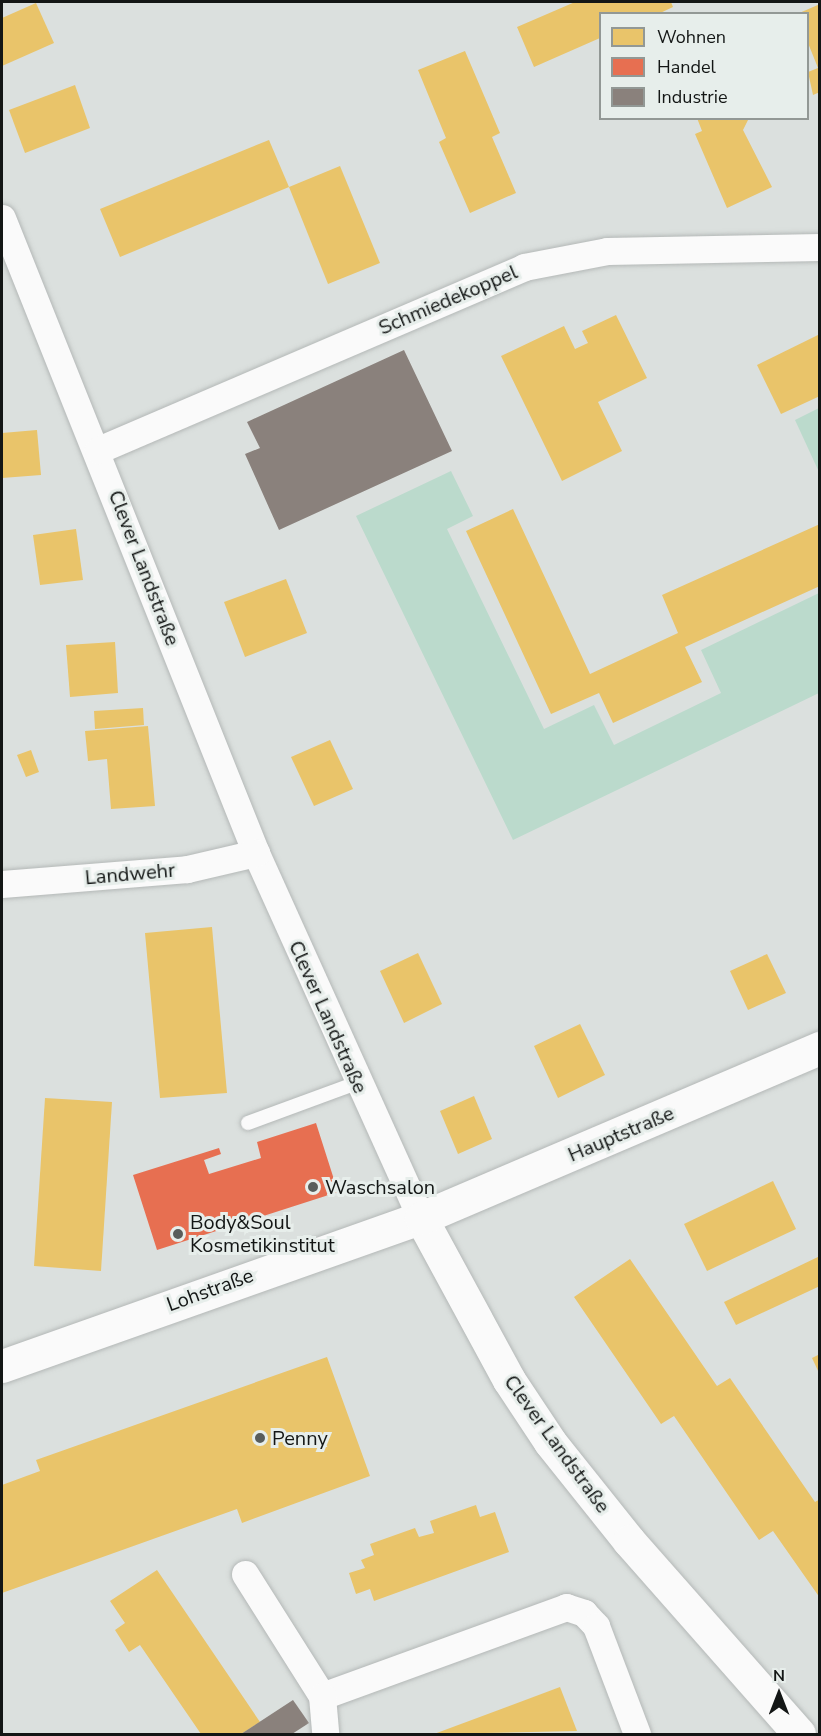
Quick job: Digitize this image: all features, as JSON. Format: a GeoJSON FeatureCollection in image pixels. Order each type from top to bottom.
{"type":"FeatureCollection","features":[{"type":"Feature","properties":{"kind":"main road","name":"Hauptstraße"},"geometry":{"type":"LineString","coordinates":[[421,1218],[819,1048]]}},
{"type":"Feature","properties":{"kind":"main road","name":"Lohstraße"},"geometry":{"type":"LineString","coordinates":[[2,1366],[421,1218]]}},
{"type":"Feature","properties":{"kind":"main road","name":"Clever Landstraße"},"geometry":{"type":"LineString","coordinates":[[421,1218],[509,1380],[550,1442],[629,1541],[799,1734]]}},
{"type":"Feature","properties":{"kind":"street","name":"Clever Landstraße"},"geometry":{"type":"LineString","coordinates":[[2,218],[98,450],[256,853],[357,1083],[421,1218]]}},
{"type":"Feature","properties":{"kind":"street","name":"Schmiedekoppel"},"geometry":{"type":"LineString","coordinates":[[98,450],[524,267],[607,251],[819,247]]}},
{"type":"Feature","properties":{"kind":"street","name":"Landwehr"},"geometry":{"type":"LineString","coordinates":[[2,884],[188,869],[256,853]]}},
{"type":"Feature","properties":{"kind":"street"},"geometry":{"type":"LineString","coordinates":[[245,1574],[322,1696],[324,1734]]}},
{"type":"Feature","properties":{"kind":"street"},"geometry":{"type":"LineString","coordinates":[[322,1696],[566,1608],[584,1613],[596,1626],[637,1734]]}},
{"type":"Feature","properties":{"kind":"lane"},"geometry":{"type":"LineString","coordinates":[[248,1123],[357,1083]]}},
{"type":"Feature","properties":{"kind":"green space"},"geometry":{"type":"Polygon","coordinates":[[[819,408],[819,472],[795,420],[819,408]]]}},
{"type":"Feature","properties":{"kind":"green space"},"geometry":{"type":"Polygon","coordinates":[[[451,471],[473,516],[447,529],[544,729],[594,705],[614,745],[721,693],[701,650],[819,593],[819,693],[513,840],[356,516],[451,471]]]}},
{"type":"Feature","properties":{"kind":"building: Wohnen"},"geometry":{"type":"Polygon","coordinates":[[[575,2],[671,2],[673,7],[662,12],[599,12],[599,38],[534,67],[517,27],[575,2]]]}},
{"type":"Feature","properties":{"kind":"building: Wohnen"},"geometry":{"type":"Polygon","coordinates":[[[36,3],[54,43],[2,66],[2,18],[36,3]]]}},
{"type":"Feature","properties":{"kind":"building: Wohnen"},"geometry":{"type":"Polygon","coordinates":[[[820,4],[820,92],[813,95],[809,72],[818,68],[809,46],[809,12],[802,12],[820,4]]]}},
{"type":"Feature","properties":{"kind":"building: Wohnen"},"geometry":{"type":"Polygon","coordinates":[[[465,51],[500,133],[492,137],[516,193],[470,213],[439,142],[446,138],[418,70],[465,51]]]}},
{"type":"Feature","properties":{"kind":"building: Wohnen"},"geometry":{"type":"Polygon","coordinates":[[[75,85],[90,128],[25,153],[9,110],[75,85]]]}},
{"type":"Feature","properties":{"kind":"building: Wohnen"},"geometry":{"type":"Polygon","coordinates":[[[698,120],[748,120],[743,130],[772,187],[727,208],[695,134],[702,131],[698,120]]]}},
{"type":"Feature","properties":{"kind":"building: Wohnen"},"geometry":{"type":"Polygon","coordinates":[[[269,140],[289,187],[120,257],[100,209],[269,140]]]}},
{"type":"Feature","properties":{"kind":"building: Wohnen"},"geometry":{"type":"Polygon","coordinates":[[[340,166],[380,263],[328,284],[289,187],[340,166]]]}},
{"type":"Feature","properties":{"kind":"building: Wohnen"},"geometry":{"type":"Polygon","coordinates":[[[616,315],[647,378],[598,402],[622,451],[562,481],[501,356],[564,326],[575,349],[588,343],[582,331],[616,315]]]}},
{"type":"Feature","properties":{"kind":"building: Wohnen"},"geometry":{"type":"Polygon","coordinates":[[[820,334],[820,396],[781,414],[757,365],[820,334]]]}},
{"type":"Feature","properties":{"kind":"building: Wohnen"},"geometry":{"type":"Polygon","coordinates":[[[37,430],[41,475],[2,478],[2,433],[37,430]]]}},
{"type":"Feature","properties":{"kind":"building: Wohnen"},"geometry":{"type":"Polygon","coordinates":[[[513,509],[590,674],[678,633],[662,595],[820,524],[820,586],[685,647],[702,682],[613,723],[599,693],[551,714],[466,531],[513,509]]]}},
{"type":"Feature","properties":{"kind":"building: Wohnen"},"geometry":{"type":"Polygon","coordinates":[[[76,529],[83,580],[40,585],[33,535],[76,529]]]}},
{"type":"Feature","properties":{"kind":"building: Wohnen"},"geometry":{"type":"Polygon","coordinates":[[[286,579],[307,633],[245,657],[224,602],[286,579]]]}},
{"type":"Feature","properties":{"kind":"building: Wohnen"},"geometry":{"type":"Polygon","coordinates":[[[115,642],[118,693],[70,697],[66,645],[115,642]]]}},
{"type":"Feature","properties":{"kind":"building: Wohnen"},"geometry":{"type":"Polygon","coordinates":[[[143,708],[144,725],[95,729],[94,711],[143,708]]]}},
{"type":"Feature","properties":{"kind":"building: Wohnen"},"geometry":{"type":"Polygon","coordinates":[[[148,726],[155,806],[111,809],[107,759],[88,761],[85,731],[148,726]]]}},
{"type":"Feature","properties":{"kind":"building: Wohnen"},"geometry":{"type":"Polygon","coordinates":[[[330,740],[353,789],[314,806],[291,757],[330,740]]]}},
{"type":"Feature","properties":{"kind":"building: Wohnen"},"geometry":{"type":"Polygon","coordinates":[[[31,750],[39,772],[26,777],[17,755],[31,750]]]}},
{"type":"Feature","properties":{"kind":"building: Wohnen"},"geometry":{"type":"Polygon","coordinates":[[[212,927],[227,1093],[160,1098],[145,933],[212,927]]]}},
{"type":"Feature","properties":{"kind":"building: Wohnen"},"geometry":{"type":"Polygon","coordinates":[[[418,953],[442,1004],[404,1023],[380,971],[418,953]]]}},
{"type":"Feature","properties":{"kind":"building: Wohnen"},"geometry":{"type":"Polygon","coordinates":[[[767,954],[786,993],[748,1010],[730,971],[767,954]]]}},
{"type":"Feature","properties":{"kind":"building: Wohnen"},"geometry":{"type":"Polygon","coordinates":[[[580,1024],[605,1075],[558,1098],[534,1046],[580,1024]]]}},
{"type":"Feature","properties":{"kind":"building: Wohnen"},"geometry":{"type":"Polygon","coordinates":[[[474,1096],[492,1139],[458,1154],[440,1111],[474,1096]]]}},
{"type":"Feature","properties":{"kind":"building: Wohnen"},"geometry":{"type":"Polygon","coordinates":[[[45,1098],[112,1102],[101,1271],[34,1266],[45,1098]]]}},
{"type":"Feature","properties":{"kind":"building: Wohnen"},"geometry":{"type":"Polygon","coordinates":[[[773,1181],[796,1229],[707,1271],[684,1224],[773,1181]]]}},
{"type":"Feature","properties":{"kind":"building: Wohnen"},"geometry":{"type":"Polygon","coordinates":[[[820,1256],[820,1286],[736,1325],[724,1302],[820,1256]]]}},
{"type":"Feature","properties":{"kind":"building: Wohnen"},"geometry":{"type":"Polygon","coordinates":[[[630,1259],[717,1386],[730,1378],[815,1502],[820,1499],[820,1598],[773,1531],[759,1540],[674,1416],[661,1424],[574,1297],[630,1259]]]}},
{"type":"Feature","properties":{"kind":"building: Wohnen"},"geometry":{"type":"Polygon","coordinates":[[[820,1354],[820,1375],[812,1358],[820,1354]]]}},
{"type":"Feature","properties":{"kind":"building: Wohnen"},"geometry":{"type":"Polygon","coordinates":[[[327,1357],[370,1476],[242,1523],[237,1509],[2,1593],[2,1485],[40,1471],[36,1460],[327,1357]]]}},
{"type":"Feature","properties":{"kind":"building: Wohnen"},"geometry":{"type":"Polygon","coordinates":[[[476,1505],[480,1517],[495,1512],[509,1552],[374,1601],[370,1589],[356,1594],[349,1573],[365,1568],[361,1560],[374,1555],[370,1544],[415,1528],[419,1537],[434,1533],[430,1521],[476,1505]]]}},
{"type":"Feature","properties":{"kind":"building: Wohnen"},"geometry":{"type":"Polygon","coordinates":[[[157,1570],[260,1722],[241,1734],[201,1734],[140,1645],[129,1652],[115,1630],[125,1623],[110,1601],[157,1570]]]}},
{"type":"Feature","properties":{"kind":"building: Wohnen"},"geometry":{"type":"Polygon","coordinates":[[[560,1687],[577,1731],[434,1734],[560,1687]]]}},
{"type":"Feature","properties":{"kind":"building: Handel"},"geometry":{"type":"Polygon","coordinates":[[[316,1123],[338,1192],[157,1250],[133,1175],[219,1148],[221,1154],[204,1160],[209,1174],[261,1158],[257,1142],[316,1123]]]}},
{"type":"Feature","properties":{"kind":"building: Industrie"},"geometry":{"type":"Polygon","coordinates":[[[404,350],[452,451],[279,530],[245,454],[260,448],[247,422],[404,350]]]}},
{"type":"Feature","properties":{"kind":"building: Industrie"},"geometry":{"type":"Polygon","coordinates":[[[293,1700],[309,1723],[292,1734],[241,1734],[293,1700]]]}},
{"type":"Feature","properties":{"kind":"place","name":"Waschsalon"},"geometry":{"type":"Point","coordinates":[313,1187]}},
{"type":"Feature","properties":{"kind":"place","name":"Body&Soul Kosmetikinstitut"},"geometry":{"type":"Point","coordinates":[178,1234]}},
{"type":"Feature","properties":{"kind":"place","name":"Penny"},"geometry":{"type":"Point","coordinates":[260,1438]}}]}
